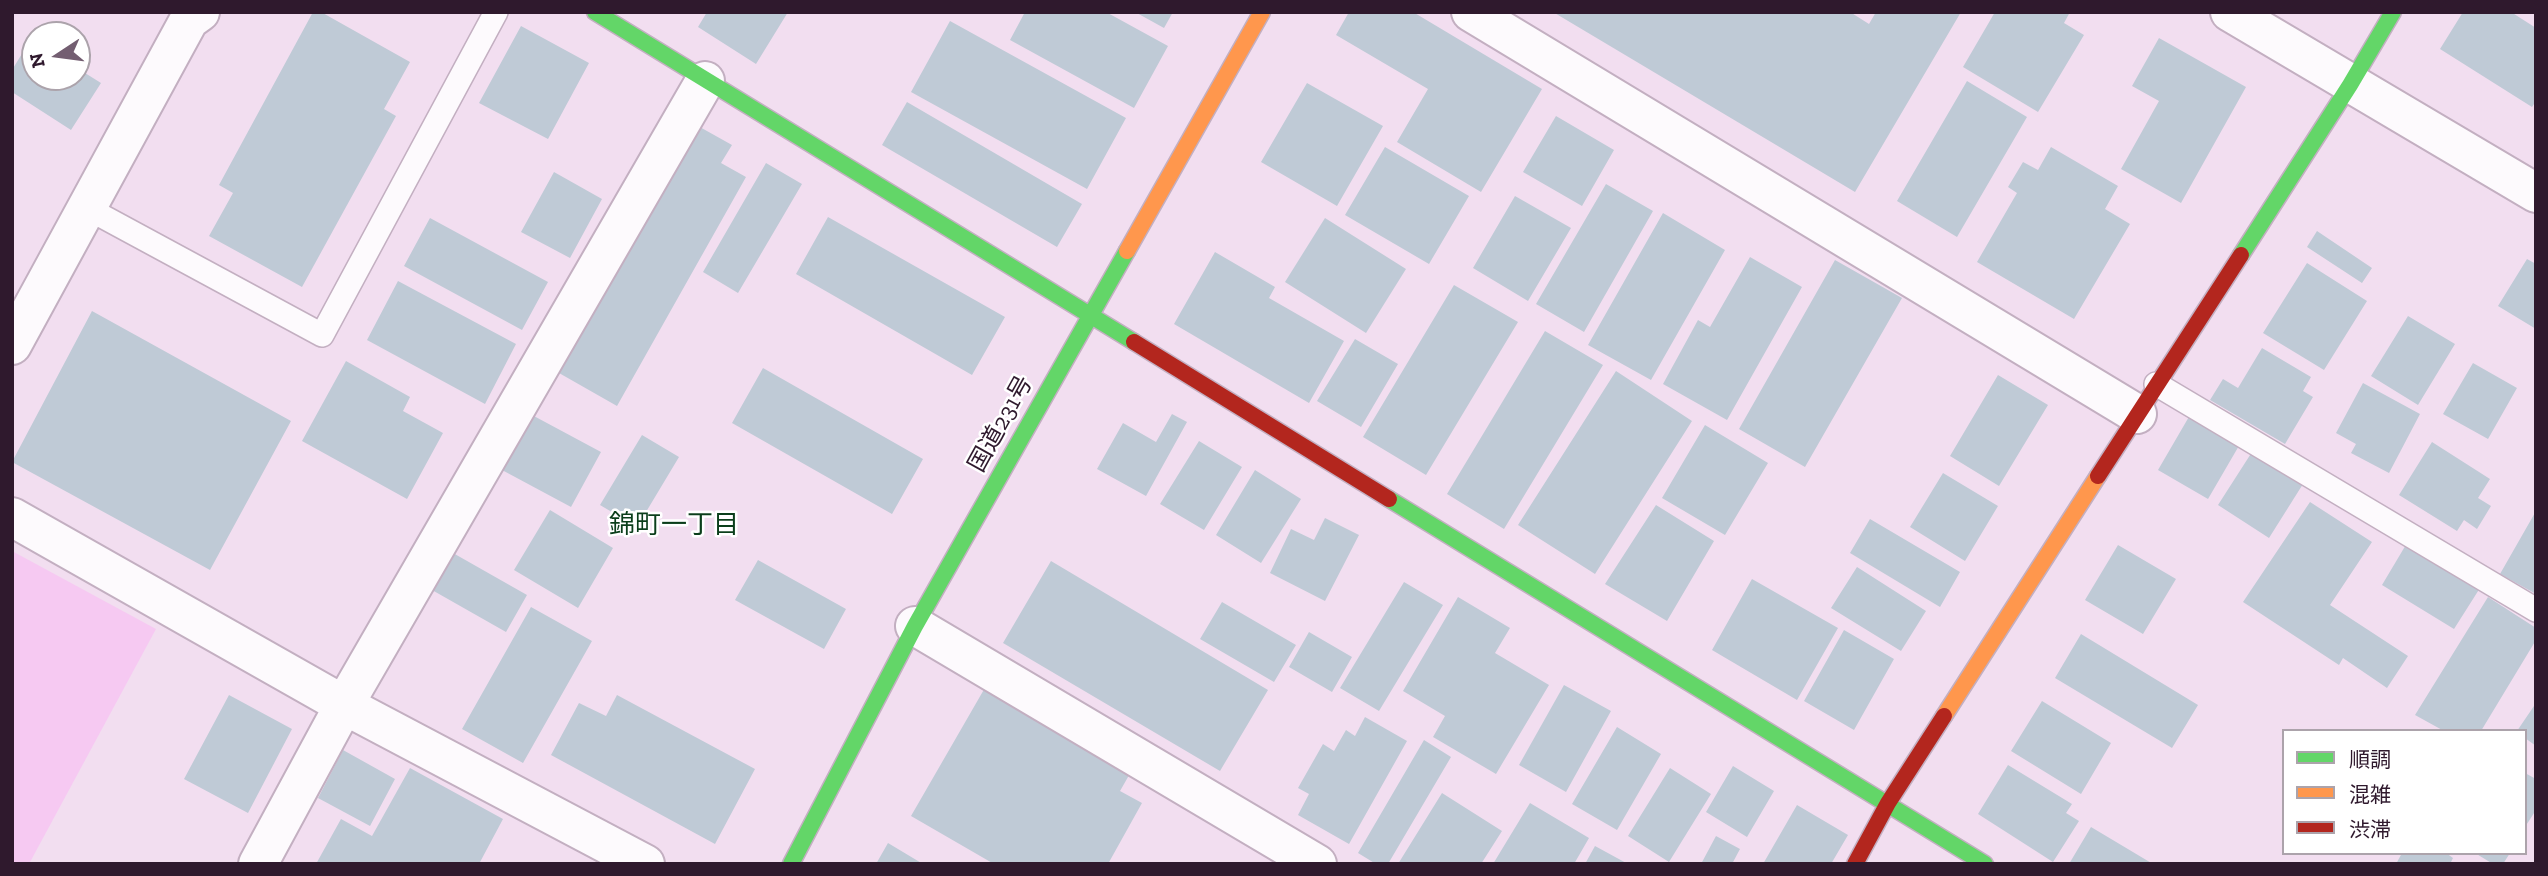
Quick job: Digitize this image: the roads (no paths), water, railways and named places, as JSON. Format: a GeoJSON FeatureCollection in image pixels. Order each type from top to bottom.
{"type":"FeatureCollection","features":[{"type":"Feature","properties":{"kind":"main road"},"geometry":{"type":"LineString","coordinates":[[595,12],[1985,864]]}},
{"type":"Feature","properties":{"kind":"main road","name":"国道231号"},"geometry":{"type":"LineString","coordinates":[[791,864],[915,626],[1088,315],[1262,12]]}},
{"type":"Feature","properties":{"kind":"main road"},"geometry":{"type":"LineString","coordinates":[[1855,864],[1888,803],[2350,85],[2393,12]]}},
{"type":"Feature","properties":{"kind":"street"},"geometry":{"type":"LineString","coordinates":[[12,345],[189,20],[200,12]]}},
{"type":"Feature","properties":{"kind":"street"},"geometry":{"type":"LineString","coordinates":[[1471,12],[2147,399]]}},
{"type":"Feature","properties":{"kind":"street"},"geometry":{"type":"LineString","coordinates":[[2231,12],[2536,193]]}},
{"type":"Feature","properties":{"kind":"street"},"geometry":{"type":"LineString","coordinates":[[258,864],[344,705],[705,80]]}},
{"type":"Feature","properties":{"kind":"street"},"geometry":{"type":"LineString","coordinates":[[12,517],[344,705],[645,864]]}},
{"type":"Feature","properties":{"kind":"street"},"geometry":{"type":"LineString","coordinates":[[915,626],[1317,864]]}},
{"type":"Feature","properties":{"kind":"lane"},"geometry":{"type":"LineString","coordinates":[[87,208],[322,335],[495,12]]}},
{"type":"Feature","properties":{"kind":"lane"},"geometry":{"type":"LineString","coordinates":[[2147,399],[2536,610]]}},
{"type":"Feature","properties":{"kind":"district","name":"錦町一丁目"},"geometry":{"type":"Point","coordinates":[674,526]}}]}
